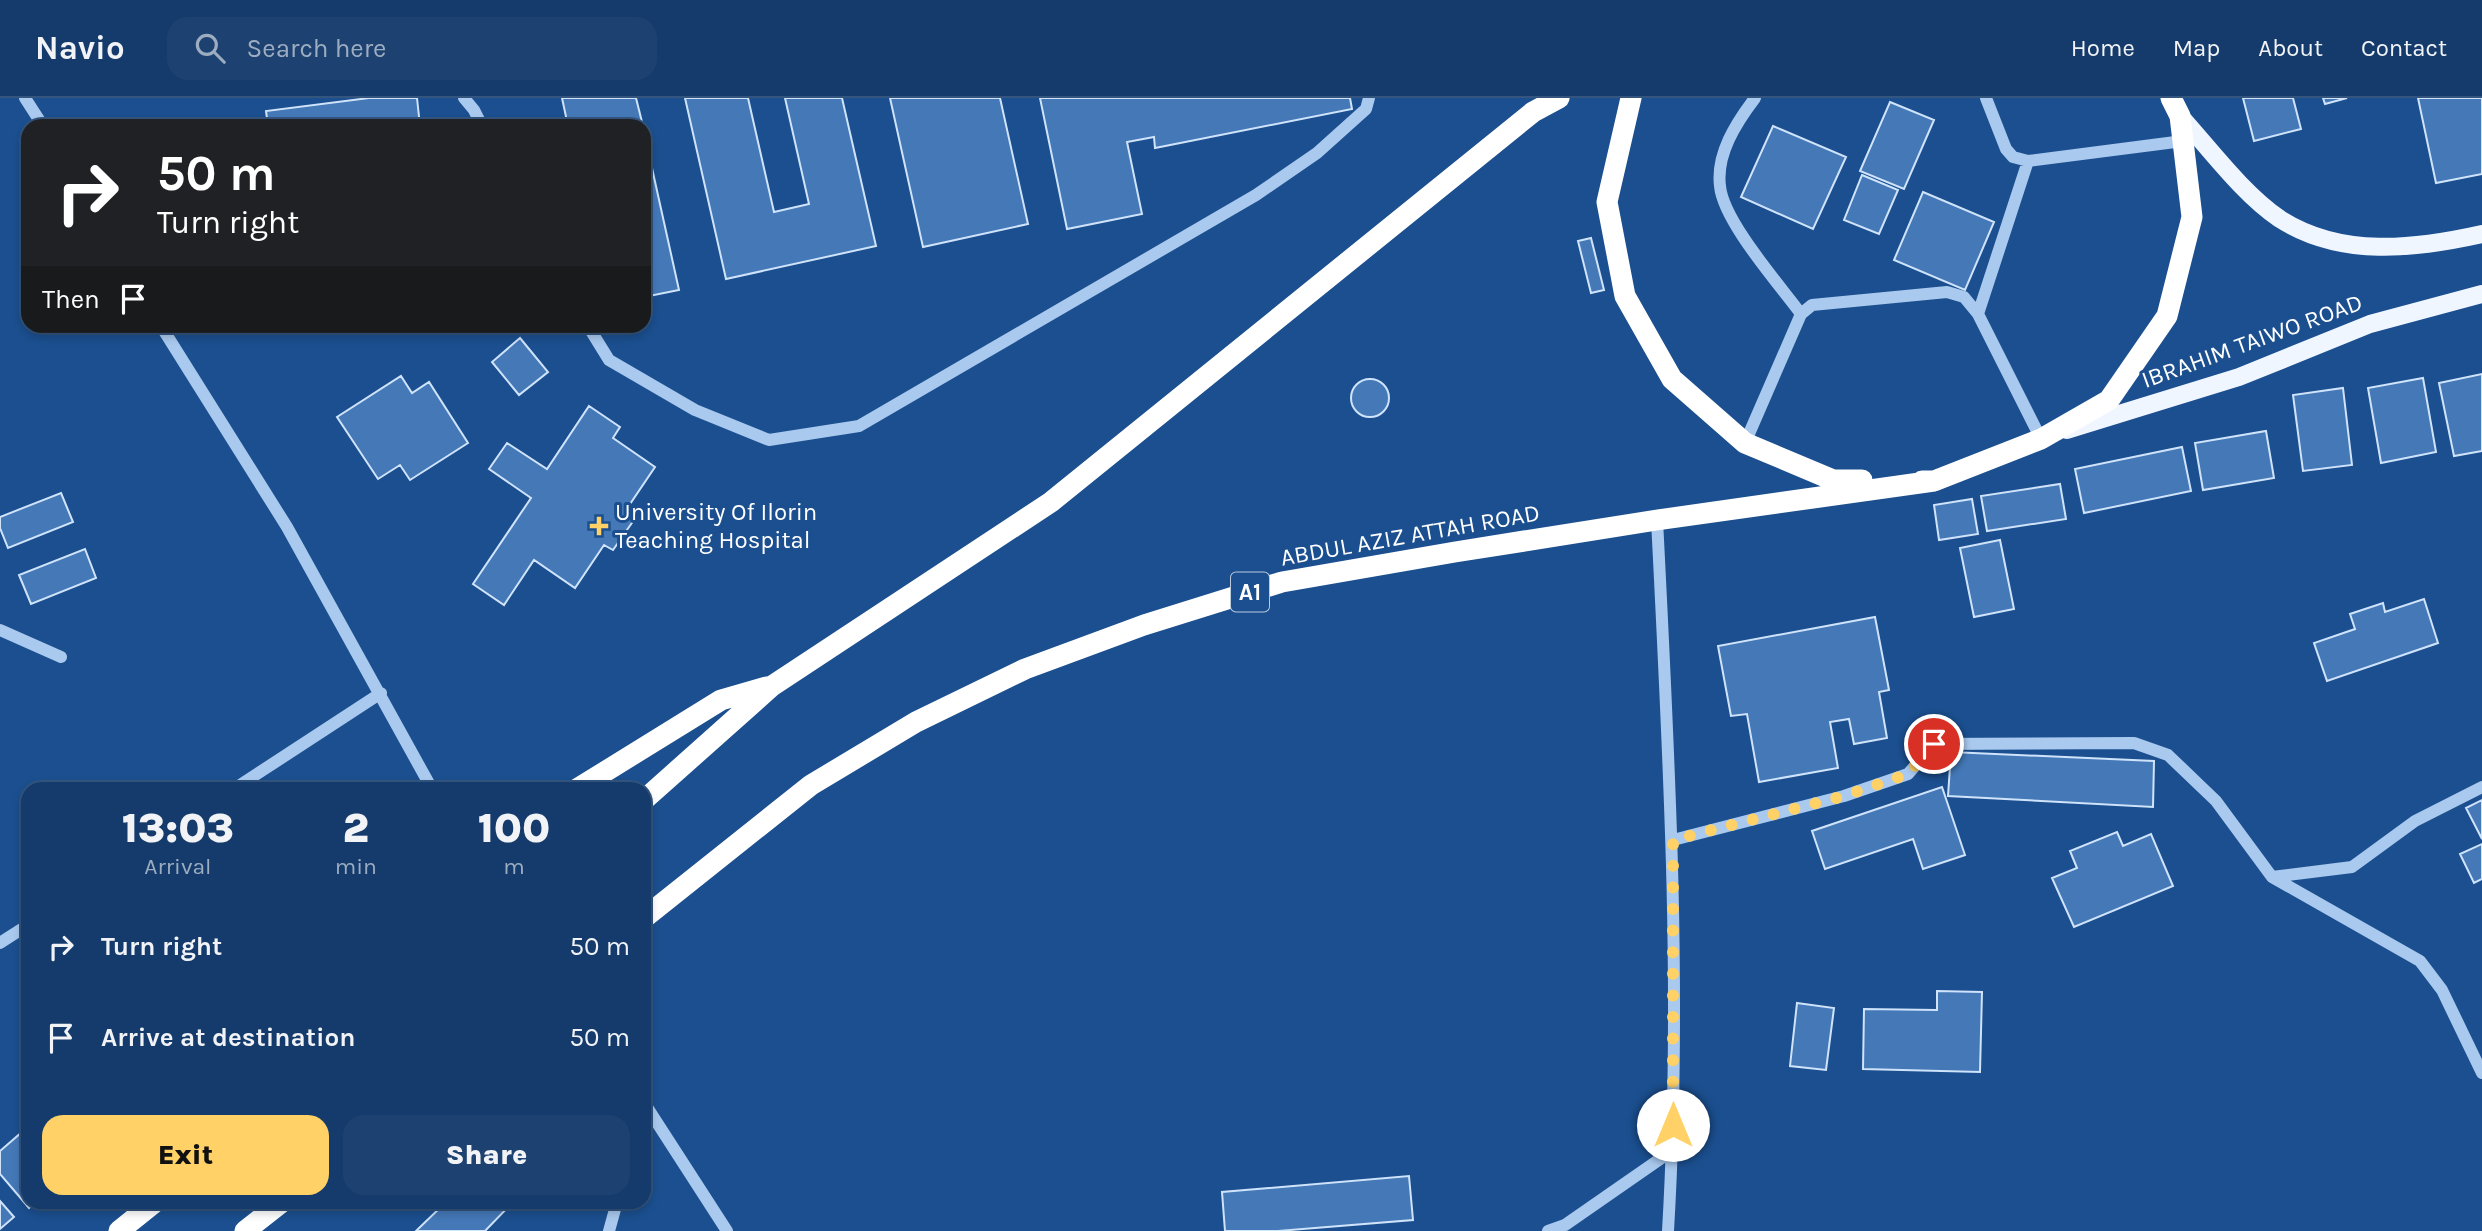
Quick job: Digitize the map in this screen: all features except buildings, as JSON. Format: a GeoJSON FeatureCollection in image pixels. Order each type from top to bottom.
{"type":"FeatureCollection","features":[{"type":"Feature","properties":{"kind":"highway"},"geometry":{"type":"LineString","coordinates":[[651,794],[772,686],[1051,502],[1533,112],[1559,98]]}},
{"type":"Feature","properties":{"kind":"highway"},"geometry":{"type":"LineString","coordinates":[[1631,98],[1607,202],[1625,296],[1672,379],[1745,443],[1833,480],[1934,481],[2041,439],[2109,401],[2167,316],[2192,217],[2176,107]]}},
{"type":"Feature","properties":{"kind":"highway","name":"ABDUL AZIZ ATTAH ROAD"},"geometry":{"type":"LineString","coordinates":[[651,912],[811,785],[916,722],[1025,669],[1144,625],[1282,582],[1657,520],[1934,481]]}},
{"type":"Feature","properties":{"kind":"highway"},"geometry":{"type":"LineString","coordinates":[[588,782],[721,701],[772,686]]}},
{"type":"Feature","properties":{"kind":"highway"},"geometry":{"type":"LineString","coordinates":[[119,1231],[146,1209]]}},
{"type":"Feature","properties":{"kind":"highway"},"geometry":{"type":"LineString","coordinates":[[245,1231],[273,1209]]}},
{"type":"Feature","properties":{"kind":"main road"},"geometry":{"type":"LineString","coordinates":[[2176,107],[2255,198],[2280,219],[2310,233],[2340,243],[2368,248],[2442,243],[2482,234]]}},
{"type":"Feature","properties":{"kind":"main road","name":"IBRAHIM TAIWO ROAD"},"geometry":{"type":"LineString","coordinates":[[2041,439],[2239,377],[2370,324],[2482,294]]}},
{"type":"Feature","properties":{"kind":"street"},"geometry":{"type":"LineString","coordinates":[[25,98],[38,119]]}},
{"type":"Feature","properties":{"kind":"street"},"geometry":{"type":"LineString","coordinates":[[464,98],[478,119]]}},
{"type":"Feature","properties":{"kind":"street"},"geometry":{"type":"LineString","coordinates":[[592,333],[608,360],[695,410],[769,440],[859,425],[1256,195],[1317,153],[1366,109],[1369,98]]}},
{"type":"Feature","properties":{"kind":"street"},"geometry":{"type":"LineString","coordinates":[[1755,98],[1738,120],[1721,160],[1720,187],[1728,213],[1801,314]]}},
{"type":"Feature","properties":{"kind":"street"},"geometry":{"type":"LineString","coordinates":[[1986,98],[2006,149],[2013,157],[2028,161],[2183,141]]}},
{"type":"Feature","properties":{"kind":"street"},"geometry":{"type":"LineString","coordinates":[[1978,314],[2028,161]]}},
{"type":"Feature","properties":{"kind":"street"},"geometry":{"type":"LineString","coordinates":[[1745,443],[1801,314],[1812,305],[1947,292],[1965,297],[1978,314],[2041,439]]}},
{"type":"Feature","properties":{"kind":"street"},"geometry":{"type":"LineString","coordinates":[[165,333],[287,527],[428,782]]}},
{"type":"Feature","properties":{"kind":"street"},"geometry":{"type":"LineString","coordinates":[[1657,520],[1673,840],[1673,1150],[1668,1231]]}},
{"type":"Feature","properties":{"kind":"street"},"geometry":{"type":"LineString","coordinates":[[0,630],[61,657]]}},
{"type":"Feature","properties":{"kind":"street"},"geometry":{"type":"LineString","coordinates":[[245,782],[381,693]]}},
{"type":"Feature","properties":{"kind":"street"},"geometry":{"type":"LineString","coordinates":[[1673,840],[1844,796],[1908,774],[1934,744],[2134,743],[2168,755],[2216,801],[2272,877],[2420,961],[2442,990],[2482,1073]]}},
{"type":"Feature","properties":{"kind":"street"},"geometry":{"type":"LineString","coordinates":[[2272,877],[2353,867],[2415,821],[2482,787]]}},
{"type":"Feature","properties":{"kind":"street"},"geometry":{"type":"LineString","coordinates":[[0,943],[21,930]]}},
{"type":"Feature","properties":{"kind":"street"},"geometry":{"type":"LineString","coordinates":[[651,1115],[727,1231]]}},
{"type":"Feature","properties":{"kind":"street"},"geometry":{"type":"LineString","coordinates":[[1548,1231],[1566,1225],[1673,1150]]}},
{"type":"Feature","properties":{"kind":"street"},"geometry":{"type":"LineString","coordinates":[[609,1231],[615,1209]]}},
{"type":"Feature","properties":{"kind":"place","name":"University Of Ilorin Teaching Hospital"},"geometry":{"type":"Point","coordinates":[599,526]}},
{"type":"Feature","properties":{"kind":"route"},"geometry":{"type":"LineString","coordinates":[[1673,1125],[1673,840],[1844,796],[1908,774],[1934,744]]}}]}
